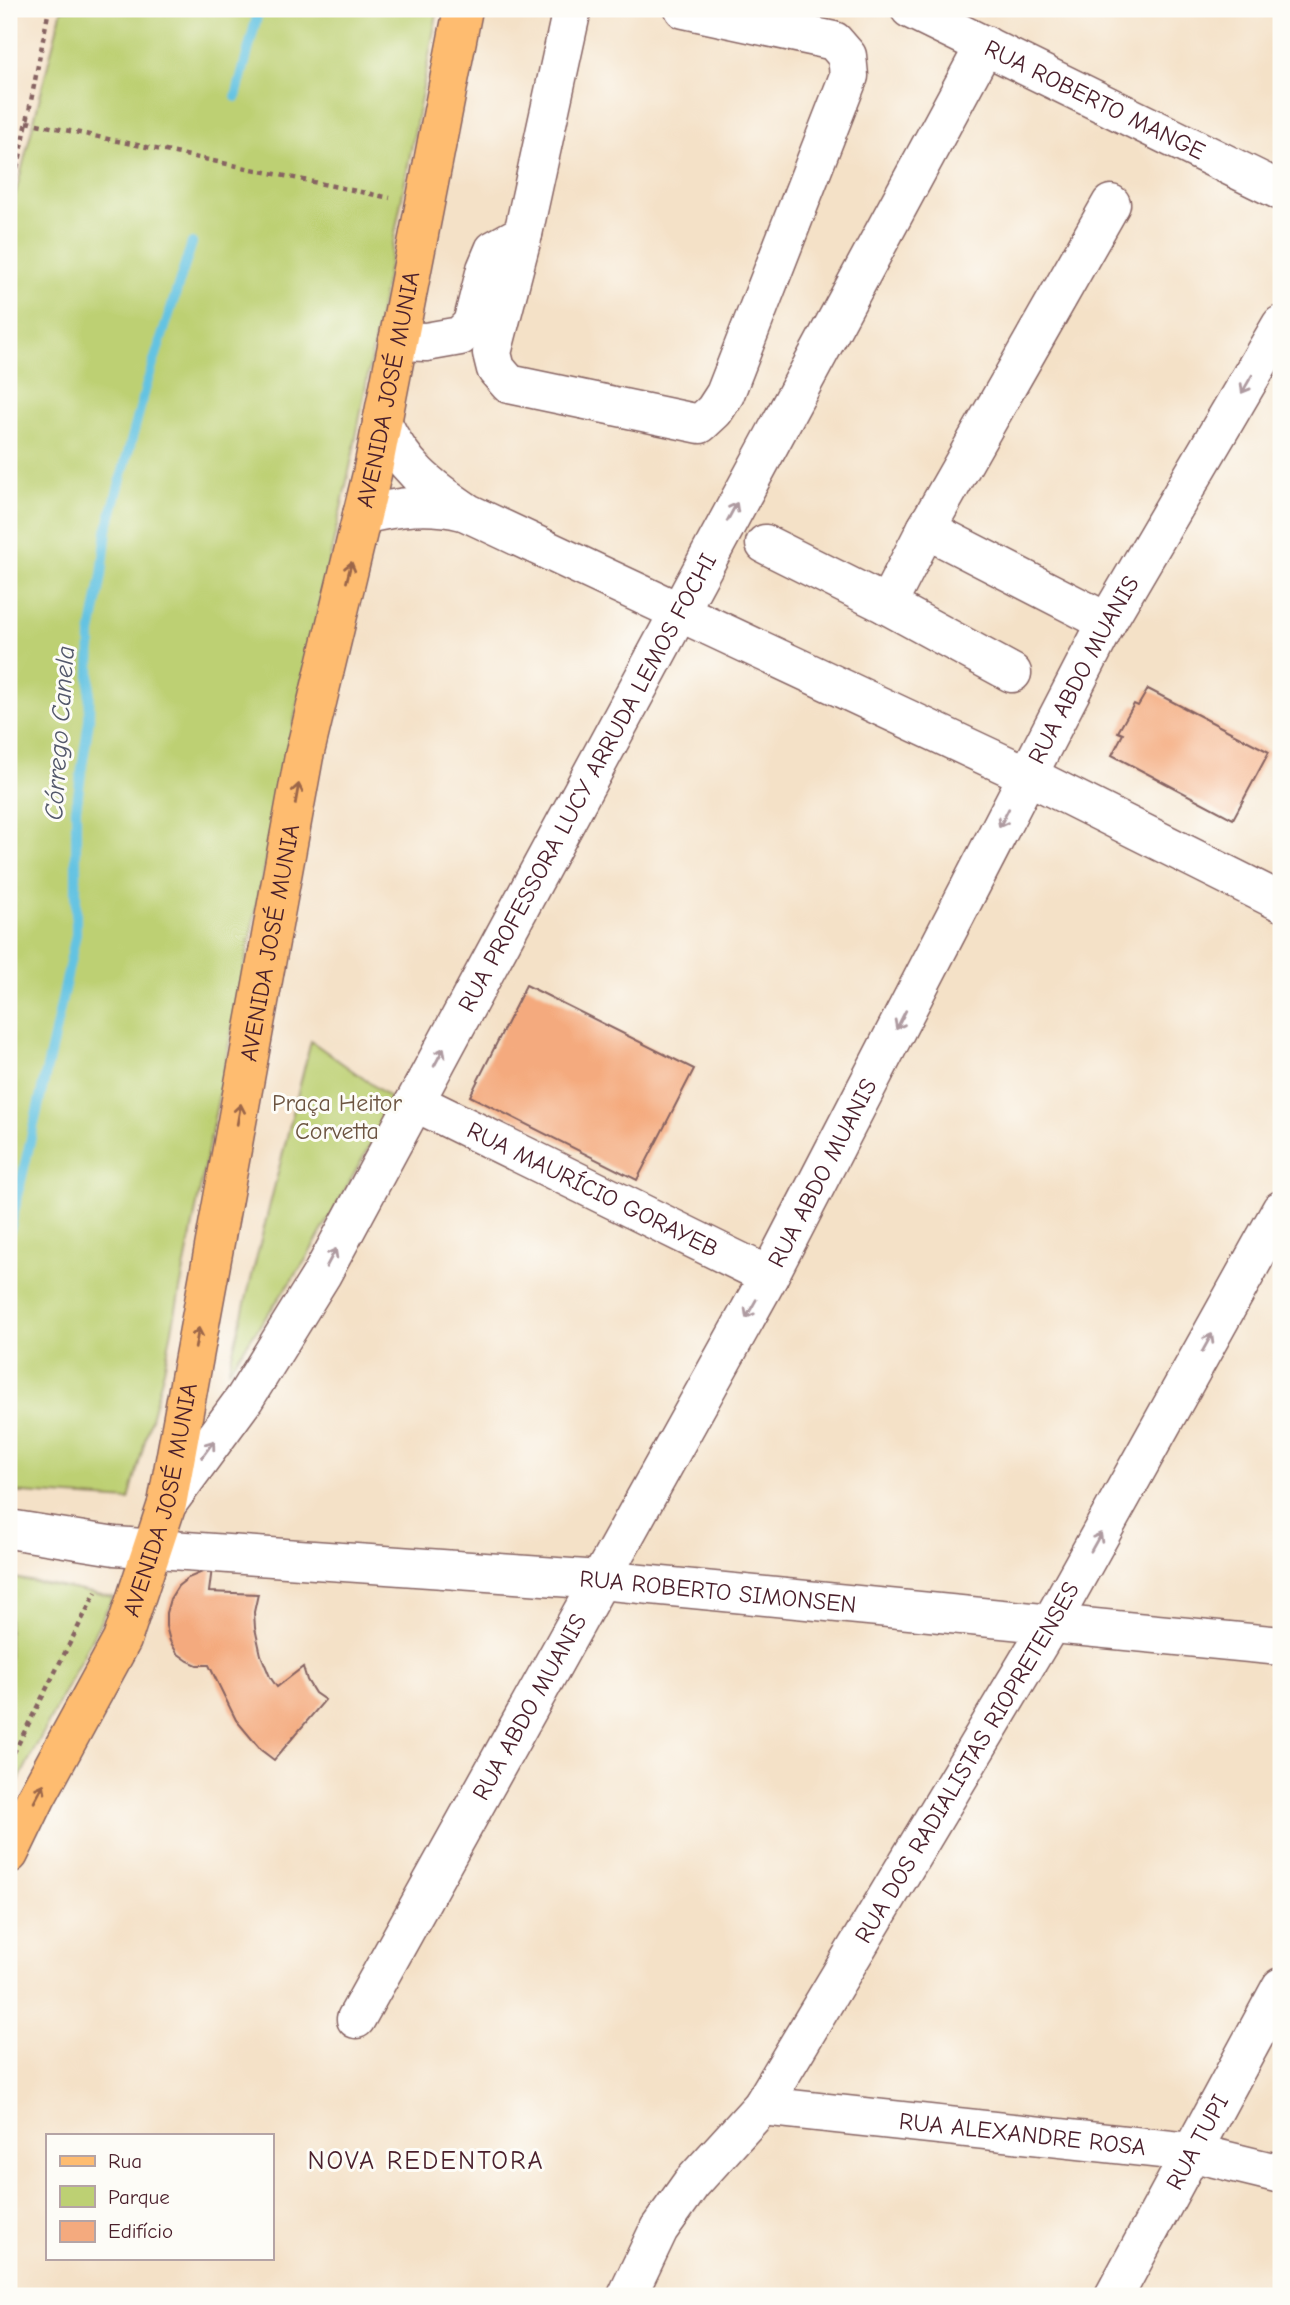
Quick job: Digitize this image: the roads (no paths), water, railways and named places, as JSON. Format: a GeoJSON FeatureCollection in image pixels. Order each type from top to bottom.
{"type":"FeatureCollection","features":[{"type":"Feature","properties":{"kind":"main road","name":"AVENIDA JOSÉ MUNIA"},"geometry":{"type":"LineString","coordinates":[[9,1854],[122,1640],[167,1504],[304,756],[382,422],[463,9]]}},
{"type":"Feature","properties":{"kind":"street"},"geometry":{"type":"LineString","coordinates":[[572,9],[523,234],[492,352],[496,369],[509,384],[699,424],[714,411],[724,394],[849,76],[847,56],[834,41],[684,9]]}},
{"type":"Feature","properties":{"kind":"street","name":"RUA ROBERTO MANGE"},"geometry":{"type":"LineString","coordinates":[[910,9],[1281,191]]}},
{"type":"Feature","properties":{"kind":"street","name":"RUA PROFESSORA LUCY ARRUDA LEMOS FOCHI"},"geometry":{"type":"LineString","coordinates":[[167,1504],[245,1398],[315,1285],[985,45]]}},
{"type":"Feature","properties":{"kind":"street"},"geometry":{"type":"LineString","coordinates":[[887,605],[926,530],[1111,204]]}},
{"type":"Feature","properties":{"kind":"street"},"geometry":{"type":"LineString","coordinates":[[398,341],[426,342],[460,336],[472,324],[486,269],[494,250],[523,234]]}},
{"type":"Feature","properties":{"kind":"street","name":"RUA ABDO MUANIS"},"geometry":{"type":"LineString","coordinates":[[356,2019],[769,1276],[1107,622],[1281,325]]}},
{"type":"Feature","properties":{"kind":"street"},"geometry":{"type":"LineString","coordinates":[[382,422],[396,449],[414,472],[468,513]]}},
{"type":"Feature","properties":{"kind":"street"},"geometry":{"type":"LineString","coordinates":[[362,515],[403,506],[426,505],[448,507],[468,513],[1027,775],[1281,902]]}},
{"type":"Feature","properties":{"kind":"street"},"geometry":{"type":"LineString","coordinates":[[926,530],[1107,622]]}},
{"type":"Feature","properties":{"kind":"street"},"geometry":{"type":"LineString","coordinates":[[765,544],[887,605],[1012,673]]}},
{"type":"Feature","properties":{"kind":"street","name":"RUA MAURÍCIO GORAYEB"},"geometry":{"type":"LineString","coordinates":[[415,1102],[769,1276]]}},
{"type":"Feature","properties":{"kind":"street","name":"RUA DOS RADIALISTAS RIOPRETENSES"},"geometry":{"type":"LineString","coordinates":[[627,2296],[659,2229],[691,2183],[762,2106],[1051,1623],[1281,1210]]}},
{"type":"Feature","properties":{"kind":"street","name":"RUA ROBERTO SIMONSEN"},"geometry":{"type":"LineString","coordinates":[[9,1529],[115,1546],[600,1580],[1281,1646]]}},
{"type":"Feature","properties":{"kind":"street","name":"RUA TUPI"},"geometry":{"type":"LineString","coordinates":[[1114,2296],[1281,1987]]}},
{"type":"Feature","properties":{"kind":"street","name":"RUA ALEXANDRE ROSA"},"geometry":{"type":"LineString","coordinates":[[762,2106],[1190,2152],[1281,2174]]}},
{"type":"Feature","properties":{"kind":"waterway","name":"Córrego Canela"},"geometry":{"type":"LineString","coordinates":[[236,97],[259,9]]}},
{"type":"Feature","properties":{"kind":"waterway","name":"Córrego Canela"},"geometry":{"type":"LineString","coordinates":[[9,1234],[76,934],[76,809],[89,720],[91,634],[107,530],[147,383],[192,243]]}},
{"type":"Feature","properties":{"kind":"district","name":"NOVA REDENTORA"},"geometry":{"type":"Point","coordinates":[426,2161]}},
{"type":"Feature","properties":{"kind":"park label","name":"Praça Heitor Corvetta"},"geometry":{"type":"Point","coordinates":[337,1117]}}]}
